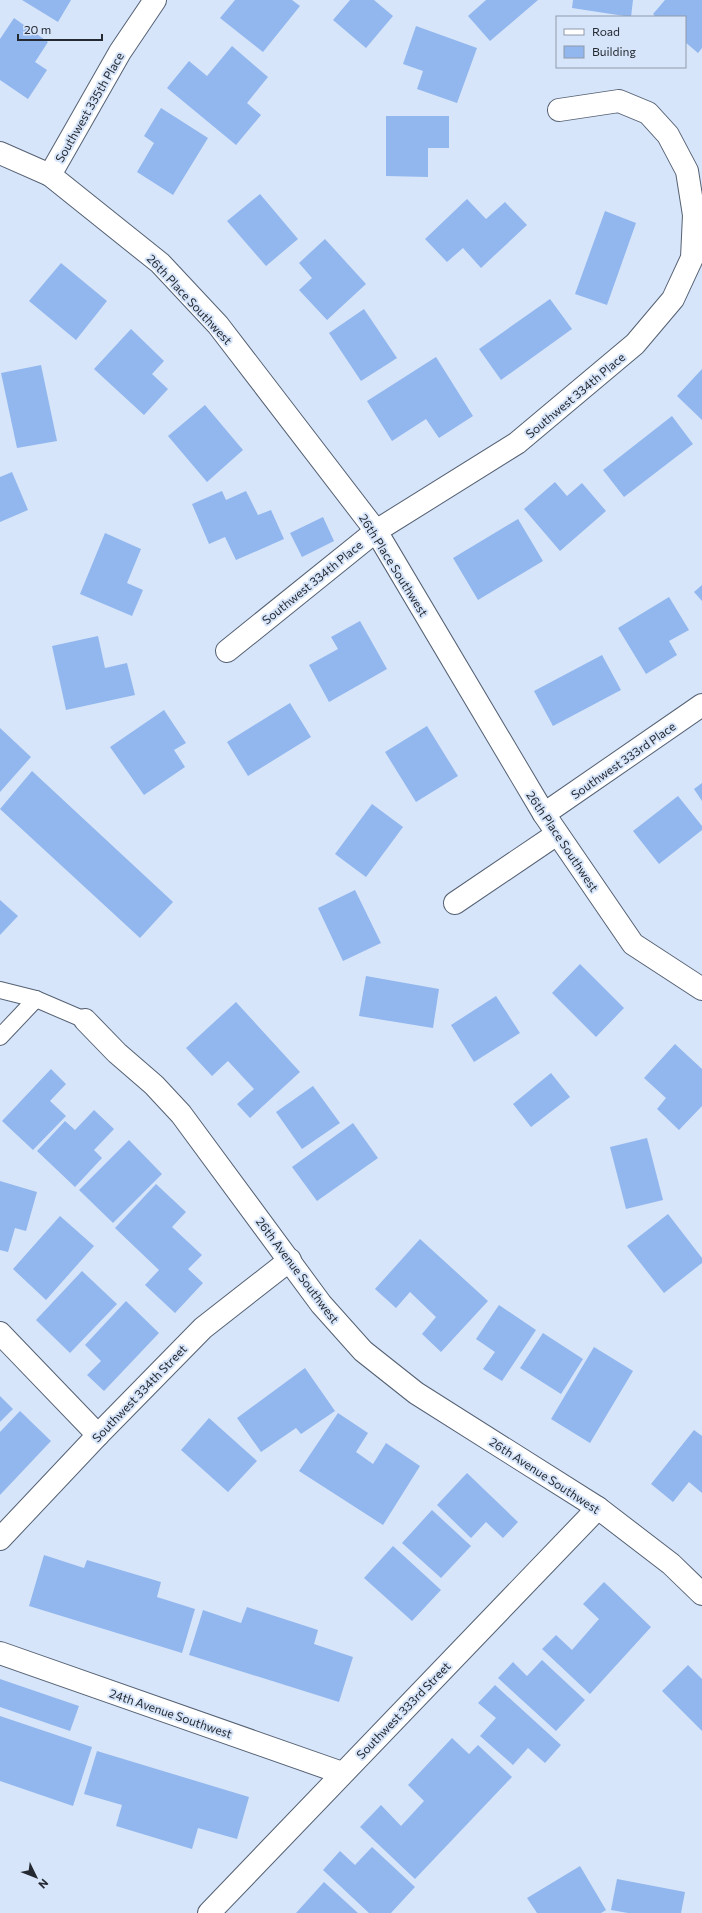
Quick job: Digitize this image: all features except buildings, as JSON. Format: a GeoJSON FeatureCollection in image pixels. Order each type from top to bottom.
{"type":"FeatureCollection","features":[{"type":"Feature","properties":{"kind":"street","name":"Southwest 335th Place"},"geometry":{"type":"LineString","coordinates":[[50,175],[120,52],[154,0]]}},
{"type":"Feature","properties":{"kind":"street","name":"Southwest 334th Place"},"geometry":{"type":"LineString","coordinates":[[227,651],[376,531],[517,443],[585,388],[635,344],[673,299],[692,258],[694,215],[687,171],[668,135],[648,113],[619,101],[559,110]]}},
{"type":"Feature","properties":{"kind":"street","name":"26th Place Southwest"},"geometry":{"type":"LineString","coordinates":[[0,154],[50,175],[160,263],[218,325],[376,531],[544,814],[633,944],[702,989]]}},
{"type":"Feature","properties":{"kind":"street","name":"Southwest 333rd Place"},"geometry":{"type":"LineString","coordinates":[[544,814],[702,705]]}},
{"type":"Feature","properties":{"kind":"street"},"geometry":{"type":"LineString","coordinates":[[455,903],[557,834]]}},
{"type":"Feature","properties":{"kind":"street","name":"26th Avenue Southwest"},"geometry":{"type":"LineString","coordinates":[[85,1020],[117,1053],[154,1085],[181,1114],[321,1304],[364,1352],[416,1393],[598,1508],[671,1564],[702,1594]]}},
{"type":"Feature","properties":{"kind":"street","name":"Southwest 334th Street"},"geometry":{"type":"LineString","coordinates":[[0,1539],[98,1435],[203,1328],[290,1260]]}},
{"type":"Feature","properties":{"kind":"street"},"geometry":{"type":"LineString","coordinates":[[0,1333],[98,1435]]}},
{"type":"Feature","properties":{"kind":"street","name":"Southwest 333rd Street"},"geometry":{"type":"LineString","coordinates":[[209,1913],[598,1508]]}},
{"type":"Feature","properties":{"kind":"street","name":"24th Avenue Southwest"},"geometry":{"type":"LineString","coordinates":[[0,1653],[342,1773]]}},
{"type":"Feature","properties":{"kind":"lane"},"geometry":{"type":"LineString","coordinates":[[0,990],[36,999],[85,1020]]}},
{"type":"Feature","properties":{"kind":"lane"},"geometry":{"type":"LineString","coordinates":[[0,1037],[36,999]]}}]}
